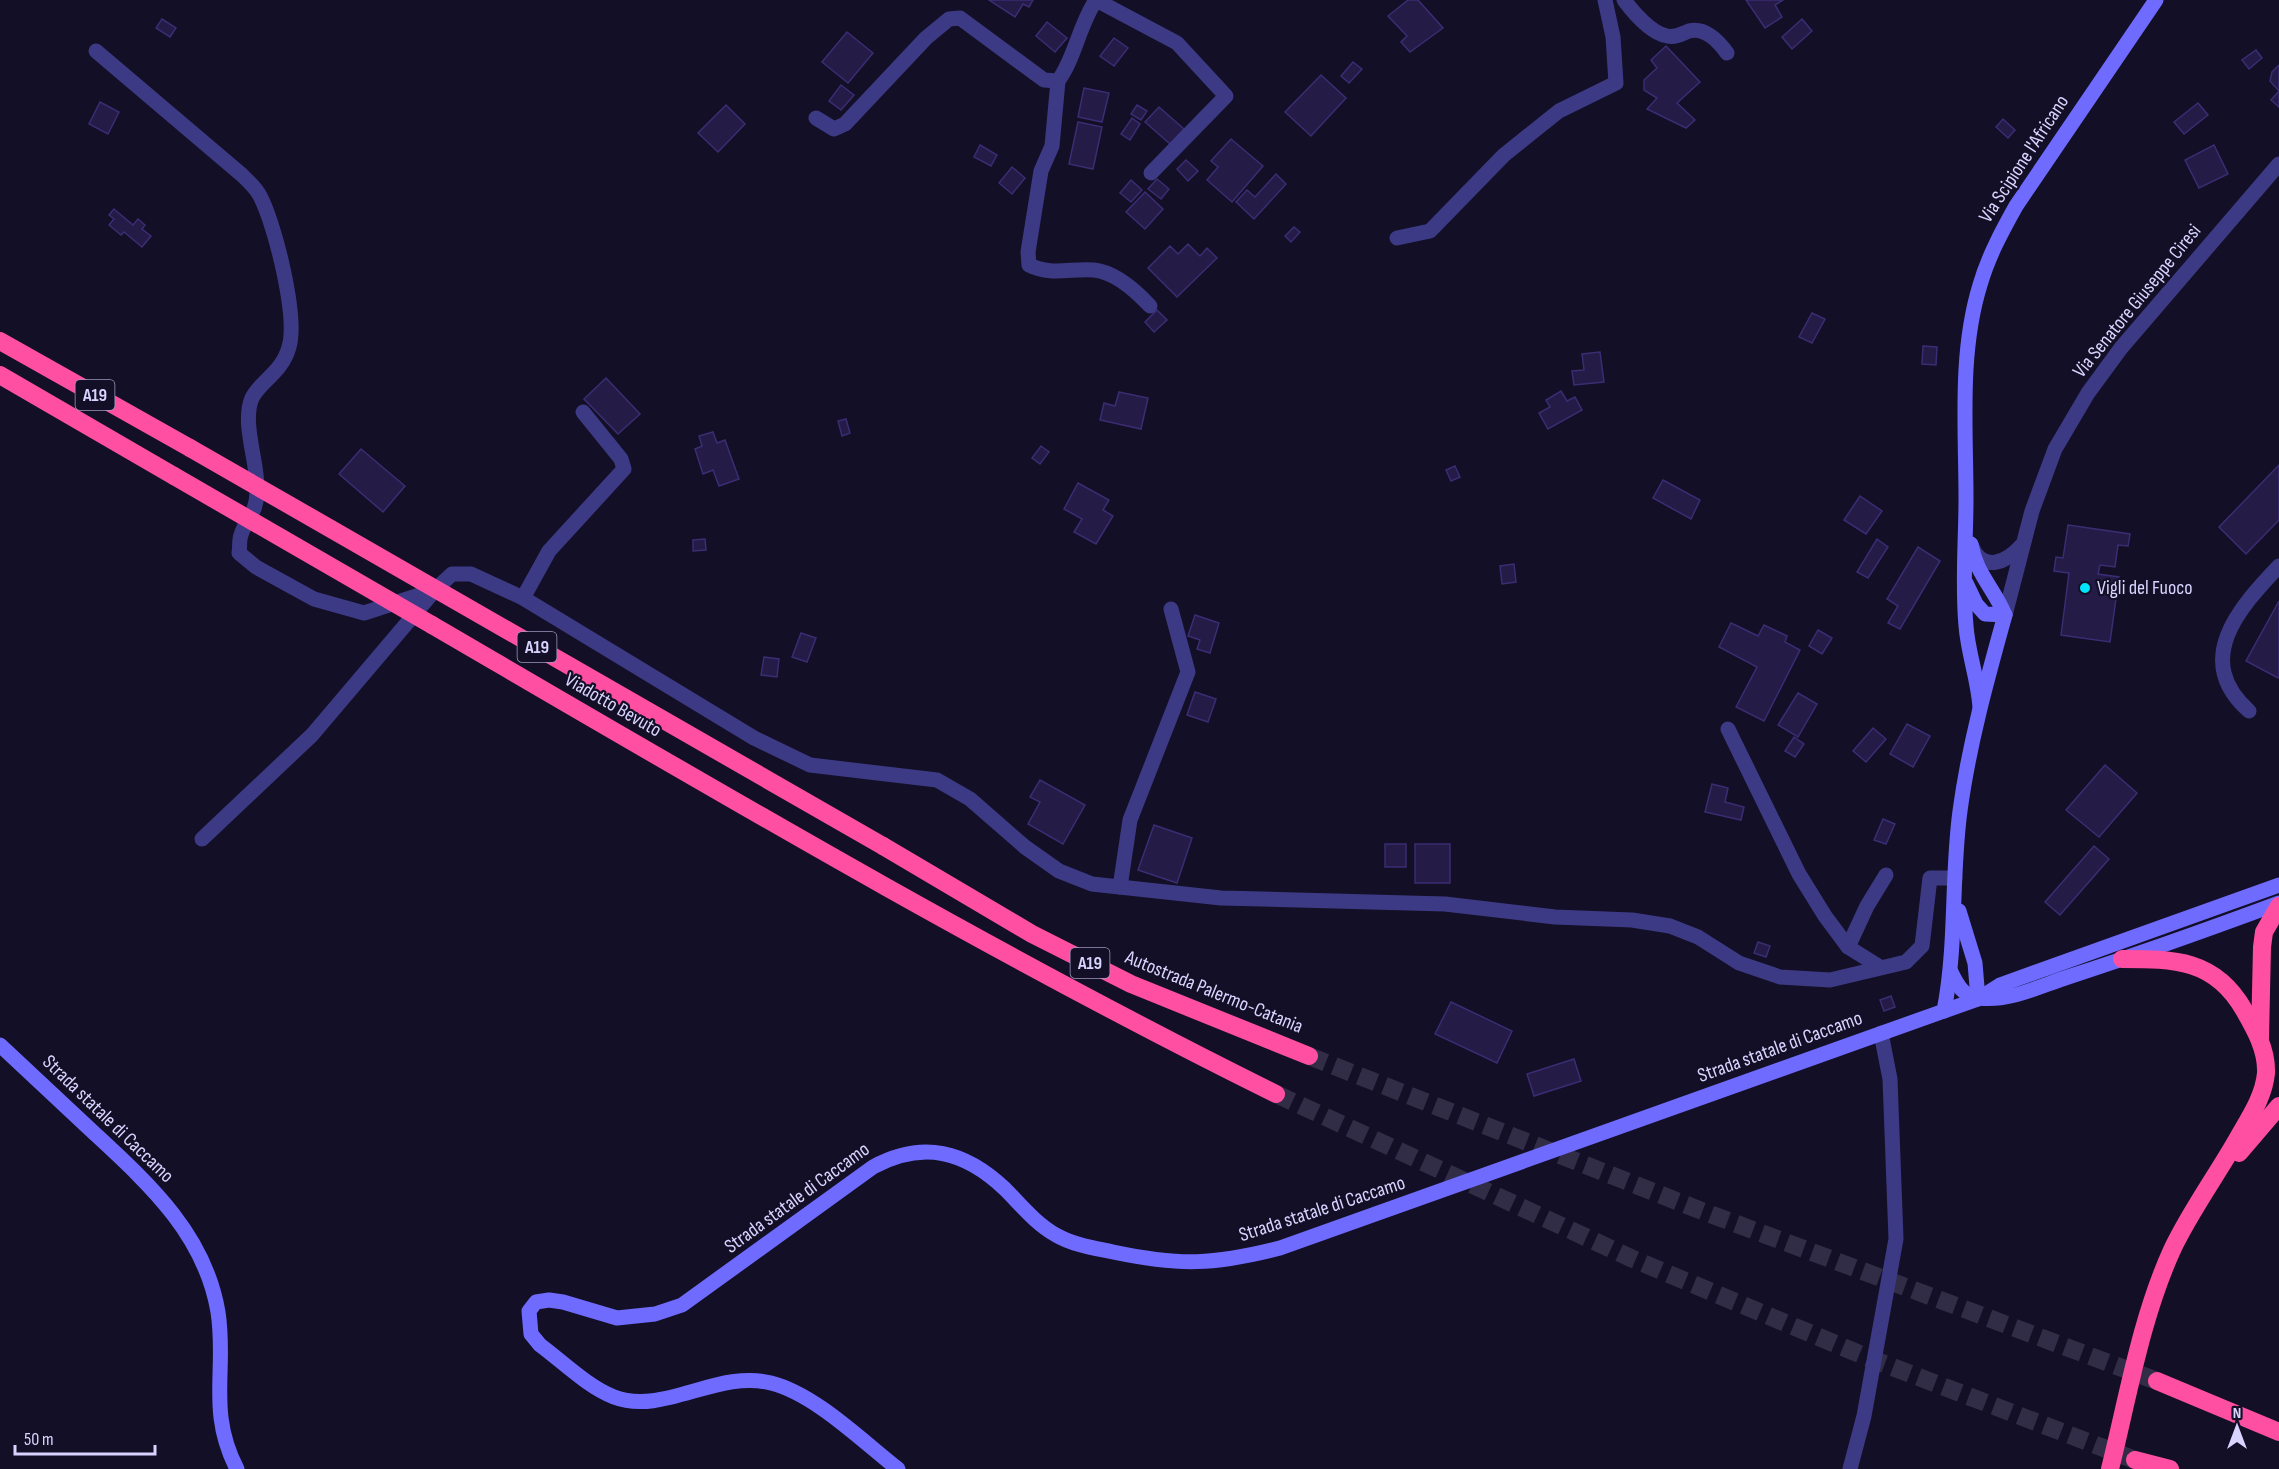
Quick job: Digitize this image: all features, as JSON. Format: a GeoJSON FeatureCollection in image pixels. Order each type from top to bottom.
{"type":"FeatureCollection","features":[{"type":"Feature","properties":{"kind":"highway","name":"Viadotto Bevuto"},"geometry":{"type":"LineString","coordinates":[[0,341],[883,846]]}},
{"type":"Feature","properties":{"kind":"highway","name":"Viadotto Bevuto"},"geometry":{"type":"LineString","coordinates":[[0,375],[874,882],[1103,1006],[1276,1094]]}},
{"type":"Feature","properties":{"kind":"highway","name":"Autostrada Palermo-Catania"},"geometry":{"type":"LineString","coordinates":[[883,846],[1032,934],[1131,984],[1309,1056]]}},
{"type":"Feature","properties":{"kind":"highway"},"geometry":{"type":"LineString","coordinates":[[2110,1469],[2146,1326],[2172,1249],[2209,1189],[2261,1096],[2266,1072],[2260,1039],[2262,947],[2264,932],[2279,904]]}},
{"type":"Feature","properties":{"kind":"highway"},"geometry":{"type":"LineString","coordinates":[[2122,959],[2172,959],[2201,967],[2234,993],[2260,1039]]}},
{"type":"Feature","properties":{"kind":"highway"},"geometry":{"type":"LineString","coordinates":[[2209,1189],[2279,1106]]}},
{"type":"Feature","properties":{"kind":"highway"},"geometry":{"type":"LineString","coordinates":[[2157,1381],[2279,1432]]}},
{"type":"Feature","properties":{"kind":"highway"},"geometry":{"type":"LineString","coordinates":[[2135,1460],[2170,1469]]}},
{"type":"Feature","properties":{"kind":"main road","name":"Via Scipione l'Africano"},"geometry":{"type":"LineString","coordinates":[[1966,502],[1966,380],[1972,317],[1980,284],[1997,242],[2016,206],[2156,0]]}},
{"type":"Feature","properties":{"kind":"main road"},"geometry":{"type":"LineString","coordinates":[[1944,1011],[1951,972],[1960,811],[1980,707],[2005,615],[2000,603],[1978,571],[1970,542],[1966,502]]}},
{"type":"Feature","properties":{"kind":"main road"},"geometry":{"type":"LineString","coordinates":[[1966,502],[1963,577],[1966,629],[1978,678],[1980,707]]}},
{"type":"Feature","properties":{"kind":"main road"},"geometry":{"type":"LineString","coordinates":[[1963,577],[1976,604],[1985,614],[2005,615]]}},
{"type":"Feature","properties":{"kind":"main road","name":"Strada statale di Caccamo"},"geometry":{"type":"LineString","coordinates":[[898,1469],[814,1405],[770,1382],[737,1381],[643,1402],[613,1397],[540,1345],[531,1334],[529,1311],[536,1302],[549,1300],[617,1318],[638,1318],[682,1305],[873,1167],[892,1156],[914,1152],[954,1155],[971,1162],[1005,1188],[1037,1222],[1056,1235],[1081,1245],[1148,1259],[1185,1263],[1229,1261],[1280,1248],[1978,999],[2000,985],[2277,886]]}},
{"type":"Feature","properties":{"kind":"main road"},"geometry":{"type":"LineString","coordinates":[[1956,897],[1975,963],[1978,999]]}},
{"type":"Feature","properties":{"kind":"main road","name":"Strada statale di Caccamo"},"geometry":{"type":"LineString","coordinates":[[1978,999],[2005,997],[2279,904]]}},
{"type":"Feature","properties":{"kind":"main road"},"geometry":{"type":"LineString","coordinates":[[1975,963],[2000,985]]}},
{"type":"Feature","properties":{"kind":"main road"},"geometry":{"type":"LineString","coordinates":[[1951,972],[1959,987],[1978,999]]}},
{"type":"Feature","properties":{"kind":"main road","name":"Strada statale di Caccamo"},"geometry":{"type":"LineString","coordinates":[[0,1045],[150,1184],[196,1247],[210,1280],[218,1313],[219,1410],[227,1448],[237,1469]]}},
{"type":"Feature","properties":{"kind":"street"},"geometry":{"type":"LineString","coordinates":[[1150,306],[1134,290],[1097,270],[1043,272],[1029,265],[1028,252],[1041,171],[1052,146],[1058,81],[1065,71],[1086,15],[1096,0],[1177,43],[1226,96],[1151,173]]}},
{"type":"Feature","properties":{"kind":"street"},"geometry":{"type":"LineString","coordinates":[[1397,238],[1430,231],[1504,155],[1559,111],[1616,83],[1613,37],[1605,0]]}},
{"type":"Feature","properties":{"kind":"street"},"geometry":{"type":"LineString","coordinates":[[1624,0],[1633,12],[1663,36],[1674,37],[1692,30],[1716,38],[1727,53]]}},
{"type":"Feature","properties":{"kind":"street"},"geometry":{"type":"LineString","coordinates":[[816,118],[834,129],[845,124],[926,38],[949,19],[960,18],[1044,80],[1058,81]]}},
{"type":"Feature","properties":{"kind":"street"},"geometry":{"type":"LineString","coordinates":[[96,51],[242,175],[259,194],[269,218],[293,324],[290,345],[283,363],[253,397],[248,419],[256,461],[257,493],[254,513],[241,534],[239,553],[256,567],[315,598],[364,613],[435,590]]}},
{"type":"Feature","properties":{"kind":"street","name":"Via Senatore Giuseppe Ciresi"},"geometry":{"type":"LineString","coordinates":[[2005,615],[2021,546],[2055,449],[2088,393],[2121,348],[2279,164]]}},
{"type":"Feature","properties":{"kind":"street"},"geometry":{"type":"LineString","coordinates":[[523,598],[549,551],[624,469],[621,459],[583,412]]}},
{"type":"Feature","properties":{"kind":"street"},"geometry":{"type":"LineString","coordinates":[[1970,542],[1978,557],[1994,563],[2009,559],[2021,546]]}},
{"type":"Feature","properties":{"kind":"street"},"geometry":{"type":"LineString","coordinates":[[2249,711],[2236,699],[2222,674],[2225,646],[2239,611],[2279,566]]}},
{"type":"Feature","properties":{"kind":"street"},"geometry":{"type":"LineString","coordinates":[[202,839],[312,735],[435,590],[452,574],[471,574],[523,598],[753,738],[810,765],[937,780],[970,799],[1025,847],[1059,871],[1092,884],[1221,898],[1446,904],[1556,917],[1632,920],[1670,926],[1698,937],[1739,963],[1780,976],[1830,980],[1906,962],[1922,946],[1930,879],[1955,879]]}},
{"type":"Feature","properties":{"kind":"street"},"geometry":{"type":"LineString","coordinates":[[1120,887],[1130,820],[1188,672],[1172,609]]}},
{"type":"Feature","properties":{"kind":"street"},"geometry":{"type":"LineString","coordinates":[[1728,729],[1799,874],[1825,916],[1848,946],[1880,967]]}},
{"type":"Feature","properties":{"kind":"street"},"geometry":{"type":"LineString","coordinates":[[1848,946],[1867,906],[1886,875]]}},
{"type":"Feature","properties":{"kind":"street"},"geometry":{"type":"LineString","coordinates":[[1850,1469],[1864,1416],[1896,1239],[1890,1079],[1881,1033]]}},
{"type":"Feature","properties":{"kind":"building"},"geometry":{"type":"Polygon","coordinates":[[[989,0],[1033,0],[1029,7],[1023,4],[1015,17],[989,0]]]}},
{"type":"Feature","properties":{"kind":"building"},"geometry":{"type":"Polygon","coordinates":[[[1408,0],[1418,0],[1443,28],[1410,52],[1401,42],[1407,36],[1388,16],[1408,0]]]}},
{"type":"Feature","properties":{"kind":"building"},"geometry":{"type":"Polygon","coordinates":[[[1746,0],[1783,0],[1775,5],[1782,17],[1765,28],[1746,0]]]}},
{"type":"Feature","properties":{"kind":"building"},"geometry":{"type":"Polygon","coordinates":[[[162,19],[176,28],[170,37],[156,28],[162,19]]]}},
{"type":"Feature","properties":{"kind":"building"},"geometry":{"type":"Polygon","coordinates":[[[1802,19],[1812,31],[1792,49],[1782,37],[1802,19]]]}},
{"type":"Feature","properties":{"kind":"building"},"geometry":{"type":"Polygon","coordinates":[[[1047,22],[1067,38],[1055,52],[1036,36],[1047,22]]]}},
{"type":"Feature","properties":{"kind":"building"},"geometry":{"type":"Polygon","coordinates":[[[847,32],[873,53],[848,83],[822,62],[847,32]]]}},
{"type":"Feature","properties":{"kind":"building"},"geometry":{"type":"Polygon","coordinates":[[[1114,38],[1128,48],[1114,66],[1100,56],[1114,38]]]}},
{"type":"Feature","properties":{"kind":"building"},"geometry":{"type":"Polygon","coordinates":[[[1666,46],[1700,82],[1677,103],[1695,120],[1686,128],[1647,109],[1657,98],[1644,90],[1644,80],[1657,68],[1651,60],[1666,46]]]}},
{"type":"Feature","properties":{"kind":"building"},"geometry":{"type":"Polygon","coordinates":[[[2256,50],[2262,58],[2249,69],[2242,60],[2256,50]]]}},
{"type":"Feature","properties":{"kind":"building"},"geometry":{"type":"Polygon","coordinates":[[[1353,62],[1362,69],[1349,83],[1341,76],[1353,62]]]}},
{"type":"Feature","properties":{"kind":"building"},"geometry":{"type":"Polygon","coordinates":[[[2279,65],[2279,91],[2270,81],[2272,72],[2279,65]]]}},
{"type":"Feature","properties":{"kind":"building"},"geometry":{"type":"Polygon","coordinates":[[[1321,75],[1346,98],[1311,136],[1285,112],[1321,75]]]}},
{"type":"Feature","properties":{"kind":"building"},"geometry":{"type":"Polygon","coordinates":[[[841,85],[854,95],[841,110],[829,101],[841,85]]]}},
{"type":"Feature","properties":{"kind":"building"},"geometry":{"type":"Polygon","coordinates":[[[1084,88],[1109,93],[1102,122],[1078,117],[1084,88]]]}},
{"type":"Feature","properties":{"kind":"building"},"geometry":{"type":"Polygon","coordinates":[[[2279,91],[2279,107],[2271,100],[2279,91]]]}},
{"type":"Feature","properties":{"kind":"building"},"geometry":{"type":"Polygon","coordinates":[[[100,102],[119,112],[108,134],[89,124],[100,102]]]}},
{"type":"Feature","properties":{"kind":"building"},"geometry":{"type":"Polygon","coordinates":[[[2198,103],[2208,115],[2184,134],[2174,122],[2198,103]]]}},
{"type":"Feature","properties":{"kind":"building"},"geometry":{"type":"Polygon","coordinates":[[[726,105],[745,124],[718,152],[698,133],[726,105]]]}},
{"type":"Feature","properties":{"kind":"building"},"geometry":{"type":"Polygon","coordinates":[[[1137,105],[1147,111],[1141,120],[1131,114],[1137,105]]]}},
{"type":"Feature","properties":{"kind":"building"},"geometry":{"type":"Polygon","coordinates":[[[1159,107],[1184,129],[1170,144],[1145,122],[1159,107]]]}},
{"type":"Feature","properties":{"kind":"building"},"geometry":{"type":"Polygon","coordinates":[[[1132,118],[1140,124],[1130,140],[1121,134],[1132,118]]]}},
{"type":"Feature","properties":{"kind":"building"},"geometry":{"type":"Polygon","coordinates":[[[2003,119],[2015,130],[2008,138],[1996,127],[2003,119]]]}},
{"type":"Feature","properties":{"kind":"building"},"geometry":{"type":"Polygon","coordinates":[[[1078,122],[1102,127],[1093,169],[1069,164],[1078,122]]]}},
{"type":"Feature","properties":{"kind":"building"},"geometry":{"type":"Polygon","coordinates":[[[1231,139],[1263,166],[1232,202],[1207,180],[1218,167],[1211,161],[1231,139]]]}},
{"type":"Feature","properties":{"kind":"building"},"geometry":{"type":"Polygon","coordinates":[[[980,145],[997,155],[991,166],[974,157],[980,145]]]}},
{"type":"Feature","properties":{"kind":"building"},"geometry":{"type":"Polygon","coordinates":[[[2214,145],[2228,174],[2199,188],[2185,160],[2214,145]]]}},
{"type":"Feature","properties":{"kind":"building"},"geometry":{"type":"Polygon","coordinates":[[[1186,160],[1198,171],[1188,181],[1177,169],[1186,160]]]}},
{"type":"Feature","properties":{"kind":"building"},"geometry":{"type":"Polygon","coordinates":[[[1012,167],[1025,178],[1012,194],[999,183],[1012,167]]]}},
{"type":"Feature","properties":{"kind":"building"},"geometry":{"type":"Polygon","coordinates":[[[1276,174],[1286,184],[1254,219],[1236,202],[1247,190],[1255,197],[1276,174]]]}},
{"type":"Feature","properties":{"kind":"building"},"geometry":{"type":"Polygon","coordinates":[[[1157,179],[1169,189],[1161,199],[1148,189],[1157,179]]]}},
{"type":"Feature","properties":{"kind":"building"},"geometry":{"type":"Polygon","coordinates":[[[1131,180],[1142,190],[1131,202],[1120,193],[1131,180]]]}},
{"type":"Feature","properties":{"kind":"building"},"geometry":{"type":"Polygon","coordinates":[[[1145,192],[1163,209],[1145,229],[1126,212],[1145,192]]]}},
{"type":"Feature","properties":{"kind":"building"},"geometry":{"type":"Polygon","coordinates":[[[114,209],[133,225],[138,219],[145,225],[142,229],[151,236],[142,247],[124,232],[121,235],[109,225],[114,219],[109,215],[114,209]]]}},
{"type":"Feature","properties":{"kind":"building"},"geometry":{"type":"Polygon","coordinates":[[[1294,227],[1300,232],[1291,242],[1285,236],[1294,227]]]}},
{"type":"Feature","properties":{"kind":"building"},"geometry":{"type":"Polygon","coordinates":[[[1188,244],[1200,256],[1207,248],[1217,258],[1177,297],[1148,268],[1170,246],[1178,254],[1188,244]]]}},
{"type":"Feature","properties":{"kind":"building"},"geometry":{"type":"Polygon","coordinates":[[[1157,310],[1167,320],[1154,332],[1145,322],[1157,310]]]}},
{"type":"Feature","properties":{"kind":"building"},"geometry":{"type":"Polygon","coordinates":[[[1812,313],[1825,319],[1812,343],[1799,337],[1812,313]]]}},
{"type":"Feature","properties":{"kind":"building"},"geometry":{"type":"Polygon","coordinates":[[[1923,346],[1937,347],[1936,365],[1922,364],[1923,346]]]}},
{"type":"Feature","properties":{"kind":"building"},"geometry":{"type":"Polygon","coordinates":[[[1600,352],[1604,382],[1574,385],[1572,371],[1584,370],[1582,354],[1600,352]]]}},
{"type":"Feature","properties":{"kind":"building"},"geometry":{"type":"Polygon","coordinates":[[[606,378],[640,414],[618,434],[584,399],[606,378]]]}},
{"type":"Feature","properties":{"kind":"building"},"geometry":{"type":"Polygon","coordinates":[[[1561,391],[1567,401],[1575,397],[1582,410],[1548,429],[1539,413],[1550,407],[1546,400],[1561,391]]]}},
{"type":"Feature","properties":{"kind":"building"},"geometry":{"type":"Polygon","coordinates":[[[1119,392],[1148,398],[1141,429],[1100,420],[1104,403],[1115,406],[1119,392]]]}},
{"type":"Feature","properties":{"kind":"building"},"geometry":{"type":"Polygon","coordinates":[[[846,419],[850,433],[842,436],[838,421],[846,419]]]}},
{"type":"Feature","properties":{"kind":"building"},"geometry":{"type":"Polygon","coordinates":[[[713,432],[717,443],[725,440],[739,479],[719,486],[713,470],[703,474],[695,449],[702,446],[699,436],[713,432]]]}},
{"type":"Feature","properties":{"kind":"building"},"geometry":{"type":"Polygon","coordinates":[[[1041,446],[1049,452],[1040,464],[1032,458],[1041,446]]]}},
{"type":"Feature","properties":{"kind":"building"},"geometry":{"type":"Polygon","coordinates":[[[361,449],[405,486],[383,512],[339,474],[361,449]]]}},
{"type":"Feature","properties":{"kind":"building"},"geometry":{"type":"Polygon","coordinates":[[[2279,465],[2279,520],[2246,554],[2219,527],[2279,465]]]}},
{"type":"Feature","properties":{"kind":"building"},"geometry":{"type":"Polygon","coordinates":[[[1455,466],[1460,477],[1451,481],[1446,470],[1455,466]]]}},
{"type":"Feature","properties":{"kind":"building"},"geometry":{"type":"Polygon","coordinates":[[[1663,480],[1700,500],[1691,519],[1653,498],[1663,480]]]}},
{"type":"Feature","properties":{"kind":"building"},"geometry":{"type":"Polygon","coordinates":[[[1078,483],[1109,500],[1103,510],[1113,516],[1096,544],[1074,532],[1082,519],[1064,509],[1078,483]]]}},
{"type":"Feature","properties":{"kind":"building"},"geometry":{"type":"Polygon","coordinates":[[[1860,496],[1882,511],[1866,534],[1844,520],[1860,496]]]}},
{"type":"Feature","properties":{"kind":"building"},"geometry":{"type":"Polygon","coordinates":[[[2068,525],[2130,534],[2128,546],[2118,545],[2115,567],[2100,565],[2098,574],[2119,577],[2110,642],[2061,635],[2069,573],[2054,571],[2056,557],[2063,558],[2068,525]]]}},
{"type":"Feature","properties":{"kind":"building"},"geometry":{"type":"Polygon","coordinates":[[[705,539],[706,550],[693,551],[693,540],[705,539]]]}},
{"type":"Feature","properties":{"kind":"building"},"geometry":{"type":"Polygon","coordinates":[[[1877,539],[1888,547],[1868,578],[1857,572],[1877,539]]]}},
{"type":"Feature","properties":{"kind":"building"},"geometry":{"type":"Polygon","coordinates":[[[1918,547],[1940,561],[1900,629],[1888,623],[1898,606],[1887,599],[1918,547]]]}},
{"type":"Feature","properties":{"kind":"building"},"geometry":{"type":"Polygon","coordinates":[[[1514,564],[1516,582],[1502,584],[1500,566],[1514,564]]]}},
{"type":"Feature","properties":{"kind":"building"},"geometry":{"type":"Polygon","coordinates":[[[2279,601],[2279,676],[2278,678],[2246,661],[2279,601]]]}},
{"type":"Feature","properties":{"kind":"building"},"geometry":{"type":"Polygon","coordinates":[[[1195,615],[1219,623],[1210,653],[1197,649],[1200,640],[1188,636],[1195,615]]]}},
{"type":"Feature","properties":{"kind":"building"},"geometry":{"type":"Polygon","coordinates":[[[1731,623],[1758,636],[1764,625],[1787,636],[1785,642],[1800,650],[1764,721],[1736,707],[1757,667],[1719,647],[1731,623]]]}},
{"type":"Feature","properties":{"kind":"building"},"geometry":{"type":"Polygon","coordinates":[[[1818,630],[1832,638],[1822,654],[1809,646],[1818,630]]]}},
{"type":"Feature","properties":{"kind":"building"},"geometry":{"type":"Polygon","coordinates":[[[801,633],[816,638],[807,662],[792,657],[801,633]]]}},
{"type":"Feature","properties":{"kind":"building"},"geometry":{"type":"Polygon","coordinates":[[[764,657],[779,659],[777,677],[761,675],[764,657]]]}},
{"type":"Feature","properties":{"kind":"building"},"geometry":{"type":"Polygon","coordinates":[[[1195,692],[1216,699],[1208,722],[1187,715],[1195,692]]]}},
{"type":"Feature","properties":{"kind":"building"},"geometry":{"type":"Polygon","coordinates":[[[1798,693],[1817,704],[1798,737],[1778,725],[1798,693]]]}},
{"type":"Feature","properties":{"kind":"building"},"geometry":{"type":"Polygon","coordinates":[[[1907,724],[1930,736],[1913,767],[1890,754],[1907,724]]]}},
{"type":"Feature","properties":{"kind":"building"},"geometry":{"type":"Polygon","coordinates":[[[1873,728],[1886,739],[1866,762],[1853,751],[1873,728]]]}},
{"type":"Feature","properties":{"kind":"building"},"geometry":{"type":"Polygon","coordinates":[[[1794,737],[1804,744],[1795,757],[1785,751],[1794,737]]]}},
{"type":"Feature","properties":{"kind":"building"},"geometry":{"type":"Polygon","coordinates":[[[2105,765],[2137,793],[2099,837],[2066,810],[2105,765]]]}},
{"type":"Feature","properties":{"kind":"building"},"geometry":{"type":"Polygon","coordinates":[[[1040,780],[1085,805],[1063,844],[1028,824],[1040,802],[1030,797],[1040,780]]]}},
{"type":"Feature","properties":{"kind":"building"},"geometry":{"type":"Polygon","coordinates":[[[1712,784],[1728,788],[1725,802],[1744,807],[1741,820],[1705,812],[1712,784]]]}},
{"type":"Feature","properties":{"kind":"building"},"geometry":{"type":"Polygon","coordinates":[[[1883,819],[1895,824],[1886,844],[1874,840],[1883,819]]]}},
{"type":"Feature","properties":{"kind":"building"},"geometry":{"type":"Polygon","coordinates":[[[1154,825],[1192,838],[1177,883],[1138,870],[1154,825]]]}},
{"type":"Feature","properties":{"kind":"building"},"geometry":{"type":"Polygon","coordinates":[[[1385,844],[1406,844],[1406,867],[1385,867],[1385,844]]]}},
{"type":"Feature","properties":{"kind":"building"},"geometry":{"type":"Polygon","coordinates":[[[1415,844],[1450,844],[1450,883],[1415,883],[1415,844]]]}},
{"type":"Feature","properties":{"kind":"building"},"geometry":{"type":"Polygon","coordinates":[[[2094,846],[2109,859],[2060,915],[2045,902],[2094,846]]]}},
{"type":"Feature","properties":{"kind":"building"},"geometry":{"type":"Polygon","coordinates":[[[1758,942],[1770,946],[1766,957],[1754,953],[1758,942]]]}},
{"type":"Feature","properties":{"kind":"building"},"geometry":{"type":"Polygon","coordinates":[[[1891,996],[1895,1007],[1884,1011],[1880,1000],[1891,996]]]}},
{"type":"Feature","properties":{"kind":"building"},"geometry":{"type":"Polygon","coordinates":[[[1451,1002],[1512,1031],[1497,1063],[1435,1034],[1451,1002]]]}},
{"type":"Feature","properties":{"kind":"building"},"geometry":{"type":"Polygon","coordinates":[[[1574,1059],[1581,1081],[1534,1096],[1527,1074],[1574,1059]]]}},
{"type":"Feature","properties":{"kind":"tunnel"},"geometry":{"type":"LineString","coordinates":[[1309,1056],[1702,1211],[2157,1381]]}},
{"type":"Feature","properties":{"kind":"tunnel"},"geometry":{"type":"LineString","coordinates":[[1276,1094],[1633,1259],[1869,1358],[2135,1460]]}},
{"type":"Feature","properties":{"kind":"place","name":"Vigli del Fuoco"},"geometry":{"type":"Point","coordinates":[2085,588]}}]}
